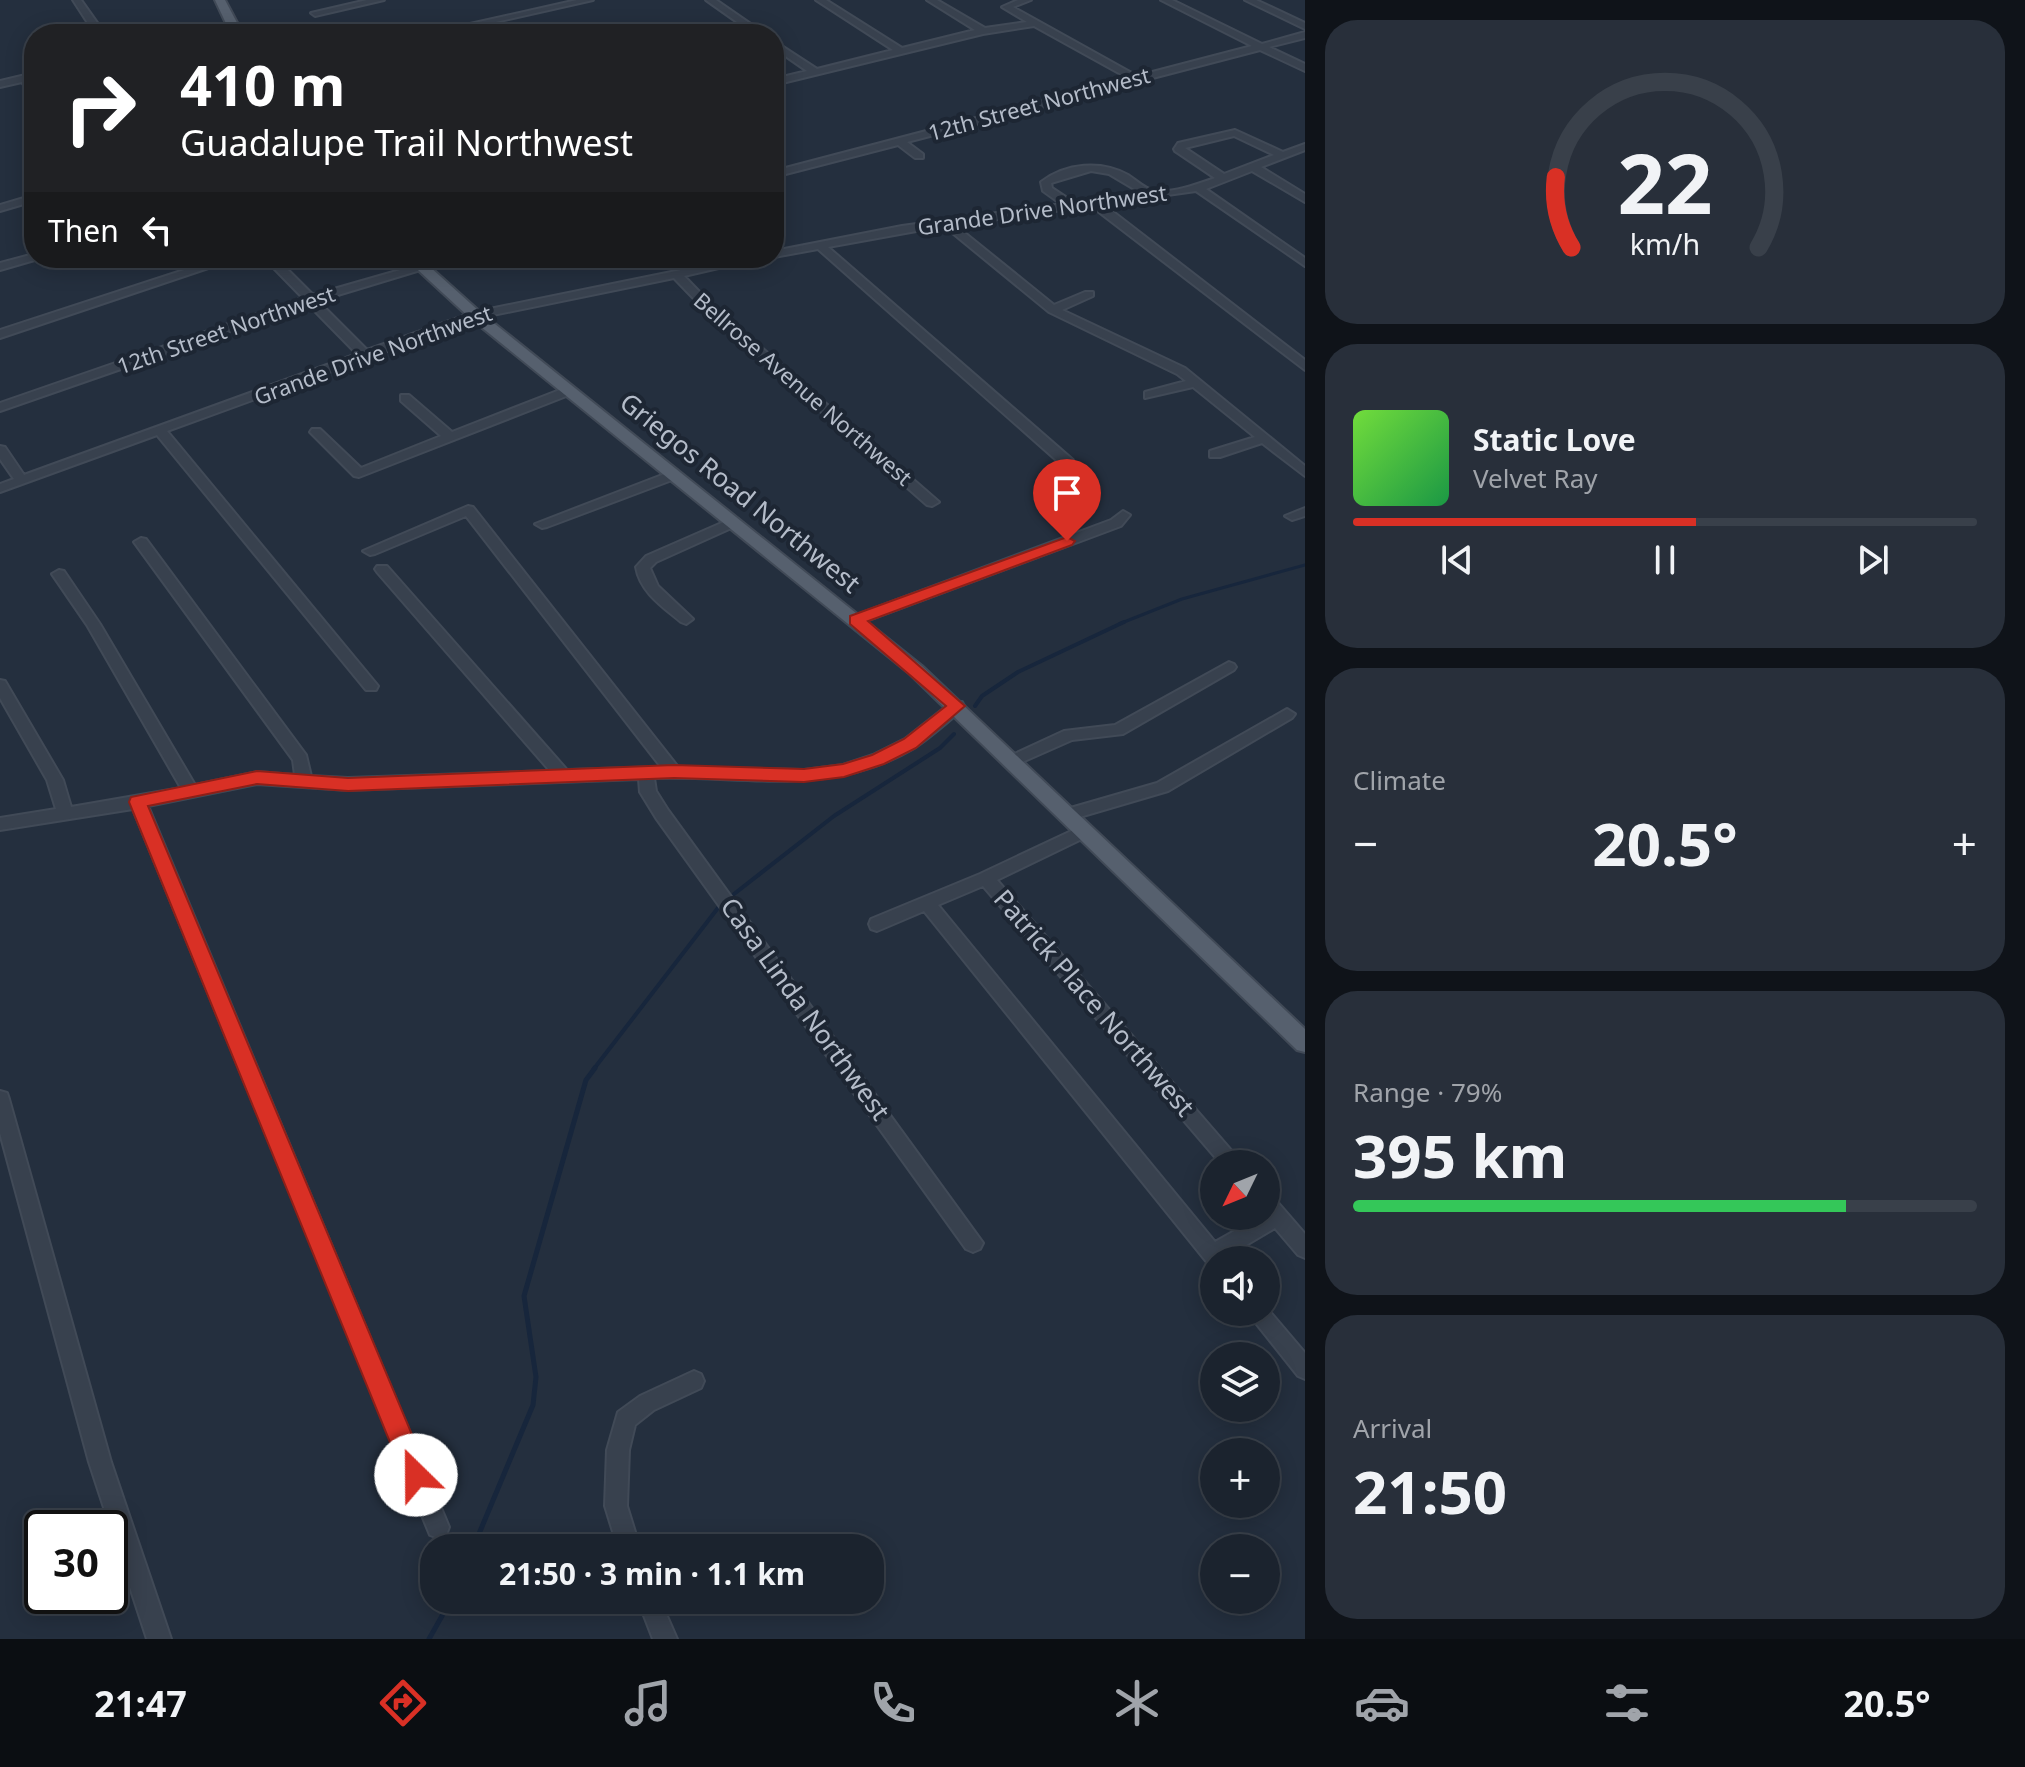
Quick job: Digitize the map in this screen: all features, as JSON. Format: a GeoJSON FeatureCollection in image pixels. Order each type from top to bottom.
{"type":"FeatureCollection","features":[{"type":"Feature","properties":{"kind":"main road"},"geometry":{"type":"LineString","coordinates":[[220,0],[232,24]]}},
{"type":"Feature","properties":{"kind":"main road","name":"Griegos Road Northwest"},"geometry":{"type":"LineString","coordinates":[[424,268],[475,315],[856,620],[957,706],[1082,832],[1305,1043]]}},
{"type":"Feature","properties":{"kind":"street"},"geometry":{"type":"LineString","coordinates":[[77,0],[93,24]]}},
{"type":"Feature","properties":{"kind":"street"},"geometry":{"type":"LineString","coordinates":[[315,13],[380,0]]}},
{"type":"Feature","properties":{"kind":"street"},"geometry":{"type":"LineString","coordinates":[[545,0],[554,7]]}},
{"type":"Feature","properties":{"kind":"street"},"geometry":{"type":"LineString","coordinates":[[486,24],[589,0]]}},
{"type":"Feature","properties":{"kind":"street"},"geometry":{"type":"LineString","coordinates":[[710,0],[745,24]]}},
{"type":"Feature","properties":{"kind":"street"},"geometry":{"type":"LineString","coordinates":[[820,0],[900,51]]}},
{"type":"Feature","properties":{"kind":"street"},"geometry":{"type":"LineString","coordinates":[[931,0],[983,31]]}},
{"type":"Feature","properties":{"kind":"street"},"geometry":{"type":"LineString","coordinates":[[1027,0],[1006,7],[1136,79]]}},
{"type":"Feature","properties":{"kind":"street"},"geometry":{"type":"LineString","coordinates":[[1165,0],[1305,68]]}},
{"type":"Feature","properties":{"kind":"street"},"geometry":{"type":"LineString","coordinates":[[1249,0],[1305,26]]}},
{"type":"Feature","properties":{"kind":"street"},"geometry":{"type":"LineString","coordinates":[[784,80],[983,31],[1033,24]]}},
{"type":"Feature","properties":{"kind":"street","name":"12th Street Northwest"},"geometry":{"type":"LineString","coordinates":[[784,171],[1305,35]]}},
{"type":"Feature","properties":{"kind":"street"},"geometry":{"type":"LineString","coordinates":[[784,51],[815,72]]}},
{"type":"Feature","properties":{"kind":"street"},"geometry":{"type":"LineString","coordinates":[[0,84],[24,78]]}},
{"type":"Feature","properties":{"kind":"street"},"geometry":{"type":"LineString","coordinates":[[1224,179],[1179,149],[1182,145],[1235,133],[1283,156]]}},
{"type":"Feature","properties":{"kind":"street"},"geometry":{"type":"LineString","coordinates":[[899,141],[919,156]]}},
{"type":"Feature","properties":{"kind":"street","name":"Grande Drive Northwest"},"geometry":{"type":"LineString","coordinates":[[784,252],[946,223],[990,212],[1071,206],[1198,188],[1305,147]]}},
{"type":"Feature","properties":{"kind":"street"},"geometry":{"type":"LineString","coordinates":[[1071,206],[1047,189],[1046,182],[1094,167],[1109,168],[1152,195]]}},
{"type":"Feature","properties":{"kind":"street"},"geometry":{"type":"LineString","coordinates":[[1255,168],[1305,199]]}},
{"type":"Feature","properties":{"kind":"street"},"geometry":{"type":"LineString","coordinates":[[1198,188],[1305,263]]}},
{"type":"Feature","properties":{"kind":"street"},"geometry":{"type":"LineString","coordinates":[[0,208],[24,201]]}},
{"type":"Feature","properties":{"kind":"street"},"geometry":{"type":"LineString","coordinates":[[1093,202],[1305,366]]}},
{"type":"Feature","properties":{"kind":"street"},"geometry":{"type":"LineString","coordinates":[[946,223],[1053,310],[1181,371],[1305,472]]}},
{"type":"Feature","properties":{"kind":"street"},"geometry":{"type":"LineString","coordinates":[[820,245],[1068,463]]}},
{"type":"Feature","properties":{"kind":"street"},"geometry":{"type":"LineString","coordinates":[[0,267],[24,260]]}},
{"type":"Feature","properties":{"kind":"street"},"geometry":{"type":"LineString","coordinates":[[0,334],[201,268]]}},
{"type":"Feature","properties":{"kind":"street"},"geometry":{"type":"LineString","coordinates":[[280,268],[365,355]]}},
{"type":"Feature","properties":{"kind":"street","name":"12th Street Northwest"},"geometry":{"type":"LineString","coordinates":[[0,407],[400,268]]}},
{"type":"Feature","properties":{"kind":"street","name":"Grande Drive Northwest"},"geometry":{"type":"LineString","coordinates":[[0,488],[161,432],[475,315],[706,268]]}},
{"type":"Feature","properties":{"kind":"street","name":"Bellrose Avenue Northwest"},"geometry":{"type":"LineString","coordinates":[[676,274],[706,305],[932,502]]}},
{"type":"Feature","properties":{"kind":"street"},"geometry":{"type":"LineString","coordinates":[[1053,310],[1089,294]]}},
{"type":"Feature","properties":{"kind":"street"},"geometry":{"type":"LineString","coordinates":[[1149,395],[1194,383]]}},
{"type":"Feature","properties":{"kind":"street"},"geometry":{"type":"LineString","coordinates":[[316,432],[359,473],[570,390]]}},
{"type":"Feature","properties":{"kind":"street"},"geometry":{"type":"LineString","coordinates":[[405,398],[450,437]]}},
{"type":"Feature","properties":{"kind":"street"},"geometry":{"type":"LineString","coordinates":[[161,432],[371,686]]}},
{"type":"Feature","properties":{"kind":"street"},"geometry":{"type":"LineString","coordinates":[[1215,454],[1263,439]]}},
{"type":"Feature","properties":{"kind":"street"},"geometry":{"type":"LineString","coordinates":[[0,450],[21,480]]}},
{"type":"Feature","properties":{"kind":"street"},"geometry":{"type":"LineString","coordinates":[[542,524],[675,474]]}},
{"type":"Feature","properties":{"kind":"street"},"geometry":{"type":"LineString","coordinates":[[370,551],[468,510],[674,772]]}},
{"type":"Feature","properties":{"kind":"street"},"geometry":{"type":"LineString","coordinates":[[856,620],[1116,523],[1123,515]]}},
{"type":"Feature","properties":{"kind":"street"},"geometry":{"type":"LineString","coordinates":[[686,619],[650,585],[643,576],[643,567],[651,559],[733,522]]}},
{"type":"Feature","properties":{"kind":"street"},"geometry":{"type":"LineString","coordinates":[[141,542],[301,759],[304,781]]}},
{"type":"Feature","properties":{"kind":"street"},"geometry":{"type":"LineString","coordinates":[[382,569],[564,777]]}},
{"type":"Feature","properties":{"kind":"street"},"geometry":{"type":"LineString","coordinates":[[59,574],[93,624],[191,791]]}},
{"type":"Feature","properties":{"kind":"street"},"geometry":{"type":"LineString","coordinates":[[1013,761],[1069,735],[1118,730],[1229,667]]}},
{"type":"Feature","properties":{"kind":"street"},"geometry":{"type":"LineString","coordinates":[[0,685],[55,780],[65,812]]}},
{"type":"Feature","properties":{"kind":"street"},"geometry":{"type":"LineString","coordinates":[[0,824],[138,802],[257,778],[380,784],[674,772],[804,776],[844,770],[878,759],[910,743],[957,706]]}},
{"type":"Feature","properties":{"kind":"street"},"geometry":{"type":"LineString","coordinates":[[1066,815],[1162,787],[1287,714]]}},
{"type":"Feature","properties":{"kind":"street","name":"Casa Linda Northwest"},"geometry":{"type":"LineString","coordinates":[[646,773],[648,792],[655,803],[973,1243]]}},
{"type":"Feature","properties":{"kind":"street"},"geometry":{"type":"LineString","coordinates":[[138,802],[438,1527]]}},
{"type":"Feature","properties":{"kind":"street","name":"Patrick Place Northwest"},"geometry":{"type":"LineString","coordinates":[[877,924],[986,878],[1082,832]]}},
{"type":"Feature","properties":{"kind":"street","name":"Patrick Place Northwest"},"geometry":{"type":"LineString","coordinates":[[986,878],[1221,1150]]}},
{"type":"Feature","properties":{"kind":"street"},"geometry":{"type":"LineString","coordinates":[[927,903],[1206,1246]]}},
{"type":"Feature","properties":{"kind":"street"},"geometry":{"type":"LineString","coordinates":[[0,1099],[100,1462],[159,1639]]}},
{"type":"Feature","properties":{"kind":"street"},"geometry":{"type":"LineString","coordinates":[[1280,1219],[1305,1249]]}},
{"type":"Feature","properties":{"kind":"street"},"geometry":{"type":"LineString","coordinates":[[1228,1246],[1248,1230]]}},
{"type":"Feature","properties":{"kind":"street"},"geometry":{"type":"LineString","coordinates":[[1269,1326],[1305,1369]]}},
{"type":"Feature","properties":{"kind":"street"},"geometry":{"type":"LineString","coordinates":[[625,1534],[616,1506],[618,1450],[626,1419],[647,1403],[694,1381]]}},
{"type":"Feature","properties":{"kind":"street"},"geometry":{"type":"LineString","coordinates":[[653,1614],[661,1638]]}},
{"type":"Feature","properties":{"kind":"waterway"},"geometry":{"type":"LineString","coordinates":[[1124,622],[1182,599],[1305,565]]}},
{"type":"Feature","properties":{"kind":"waterway"},"geometry":{"type":"LineString","coordinates":[[975,706],[982,696],[1018,672],[1124,622]]}},
{"type":"Feature","properties":{"kind":"waterway"},"geometry":{"type":"LineString","coordinates":[[1119,624],[1124,622]]}},
{"type":"Feature","properties":{"kind":"waterway"},"geometry":{"type":"LineString","coordinates":[[734,894],[834,816],[940,748],[954,734]]}},
{"type":"Feature","properties":{"kind":"waterway"},"geometry":{"type":"LineString","coordinates":[[593,1070],[721,904]]}},
{"type":"Feature","properties":{"kind":"waterway"},"geometry":{"type":"LineString","coordinates":[[479,1534],[533,1405],[536,1377],[524,1296],[586,1080],[595,1068]]}},
{"type":"Feature","properties":{"kind":"waterway"},"geometry":{"type":"LineString","coordinates":[[429,1639],[443,1614]]}},
{"type":"Feature","properties":{"kind":"route"},"geometry":{"type":"LineString","coordinates":[[416,1475],[138,802],[257,778],[348,784],[674,772],[804,776],[844,770],[878,759],[910,743],[957,706],[856,620],[1067,541]]}}]}
